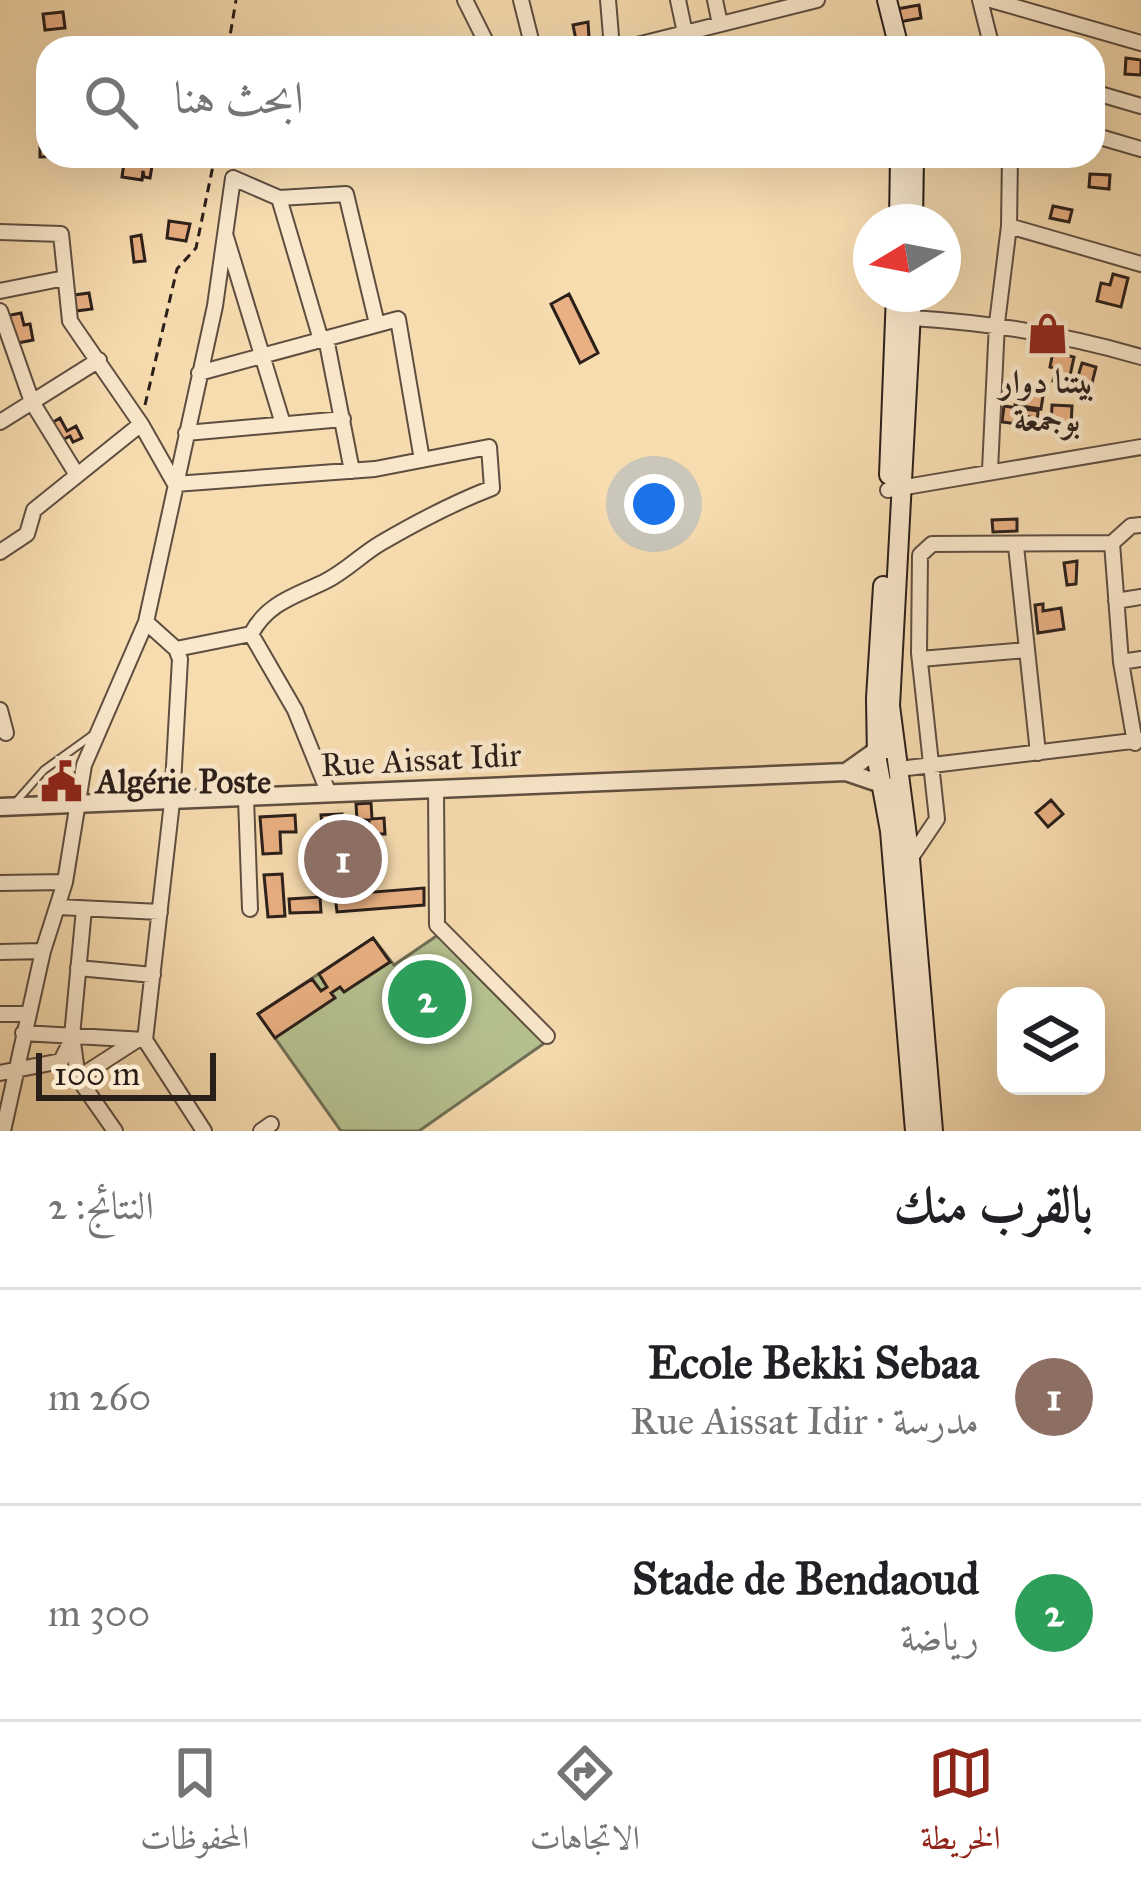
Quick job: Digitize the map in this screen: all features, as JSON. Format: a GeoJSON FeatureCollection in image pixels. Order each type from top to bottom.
{"type":"FeatureCollection","features":[{"type":"Feature","properties":{"kind":"main road"},"geometry":{"type":"LineString","coordinates":[[875,0],[883,36]]}},
{"type":"Feature","properties":{"kind":"main road"},"geometry":{"type":"LineString","coordinates":[[887,0],[896,36]]}},
{"type":"Feature","properties":{"kind":"main road"},"geometry":{"type":"LineString","coordinates":[[899,204],[900,168]]}},
{"type":"Feature","properties":{"kind":"main road"},"geometry":{"type":"LineString","coordinates":[[913,204],[914,168]]}},
{"type":"Feature","properties":{"kind":"main road"},"geometry":{"type":"LineString","coordinates":[[894,489],[896,312]]}},
{"type":"Feature","properties":{"kind":"main road"},"geometry":{"type":"LineString","coordinates":[[912,312],[876,698],[910,859],[933,1131]]}},
{"type":"Feature","properties":{"kind":"main road"},"geometry":{"type":"LineString","coordinates":[[891,767],[890,832],[915,1131]]}},
{"type":"Feature","properties":{"kind":"street"},"geometry":{"type":"LineString","coordinates":[[465,0],[483,36]]}},
{"type":"Feature","properties":{"kind":"street"},"geometry":{"type":"LineString","coordinates":[[521,0],[530,36]]}},
{"type":"Feature","properties":{"kind":"street"},"geometry":{"type":"LineString","coordinates":[[608,0],[611,36]]}},
{"type":"Feature","properties":{"kind":"street"},"geometry":{"type":"LineString","coordinates":[[678,0],[685,33]]}},
{"type":"Feature","properties":{"kind":"street"},"geometry":{"type":"LineString","coordinates":[[715,0],[720,24]]}},
{"type":"Feature","properties":{"kind":"street"},"geometry":{"type":"LineString","coordinates":[[673,36],[784,4],[817,0]]}},
{"type":"Feature","properties":{"kind":"street"},"geometry":{"type":"LineString","coordinates":[[980,0],[989,36]]}},
{"type":"Feature","properties":{"kind":"street"},"geometry":{"type":"LineString","coordinates":[[991,0],[1141,44]]}},
{"type":"Feature","properties":{"kind":"street"},"geometry":{"type":"LineString","coordinates":[[1105,96],[1141,106]]}},
{"type":"Feature","properties":{"kind":"street"},"geometry":{"type":"LineString","coordinates":[[1105,138],[1141,148]]}},
{"type":"Feature","properties":{"kind":"street"},"geometry":{"type":"LineString","coordinates":[[990,470],[1010,168]]}},
{"type":"Feature","properties":{"kind":"street"},"geometry":{"type":"LineString","coordinates":[[3,1131],[11,1075],[65,882],[84,765],[146,622],[215,306],[233,178],[279,198],[346,194],[377,324]]}},
{"type":"Feature","properties":{"kind":"street"},"geometry":{"type":"LineString","coordinates":[[279,198],[323,339],[352,470]]}},
{"type":"Feature","properties":{"kind":"street"},"geometry":{"type":"LineString","coordinates":[[1009,226],[1141,264]]}},
{"type":"Feature","properties":{"kind":"street"},"geometry":{"type":"LineString","coordinates":[[0,232],[61,234],[70,320],[141,424],[175,484]]}},
{"type":"Feature","properties":{"kind":"street"},"geometry":{"type":"LineString","coordinates":[[225,232],[283,424]]}},
{"type":"Feature","properties":{"kind":"street"},"geometry":{"type":"LineString","coordinates":[[0,291],[65,278]]}},
{"type":"Feature","properties":{"kind":"street"},"geometry":{"type":"LineString","coordinates":[[0,310],[4,342],[32,402],[77,475]]}},
{"type":"Feature","properties":{"kind":"street"},"geometry":{"type":"LineString","coordinates":[[912,318],[997,323],[1071,336],[1141,357]]}},
{"type":"Feature","properties":{"kind":"street"},"geometry":{"type":"LineString","coordinates":[[200,374],[398,319],[422,460]]}},
{"type":"Feature","properties":{"kind":"street"},"geometry":{"type":"LineString","coordinates":[[0,422],[99,360]]}},
{"type":"Feature","properties":{"kind":"street"},"geometry":{"type":"LineString","coordinates":[[186,433],[343,419]]}},
{"type":"Feature","properties":{"kind":"street"},"geometry":{"type":"LineString","coordinates":[[0,552],[27,534],[34,510],[141,424]]}},
{"type":"Feature","properties":{"kind":"street"},"geometry":{"type":"LineString","coordinates":[[894,489],[1141,447]]}},
{"type":"Feature","properties":{"kind":"street"},"geometry":{"type":"LineString","coordinates":[[175,484],[352,470],[489,448],[492,488],[455,502],[378,545],[329,580],[283,598],[251,634]]}},
{"type":"Feature","properties":{"kind":"street"},"geometry":{"type":"LineString","coordinates":[[910,859],[937,819],[920,659],[920,555],[932,544],[1112,543],[1131,526],[1141,525]]}},
{"type":"Feature","properties":{"kind":"street"},"geometry":{"type":"LineString","coordinates":[[846,772],[1138,741],[1121,662],[1112,543]]}},
{"type":"Feature","properties":{"kind":"street"},"geometry":{"type":"LineString","coordinates":[[1016,546],[1038,753]]}},
{"type":"Feature","properties":{"kind":"street"},"geometry":{"type":"LineString","coordinates":[[1116,601],[1141,597]]}},
{"type":"Feature","properties":{"kind":"street"},"geometry":{"type":"LineString","coordinates":[[146,622],[180,658],[172,802],[141,1040],[204,1131]]}},
{"type":"Feature","properties":{"kind":"street"},"geometry":{"type":"LineString","coordinates":[[176,649],[251,634]]}},
{"type":"Feature","properties":{"kind":"street"},"geometry":{"type":"LineString","coordinates":[[251,634],[295,710],[329,794]]}},
{"type":"Feature","properties":{"kind":"street"},"geometry":{"type":"LineString","coordinates":[[920,659],[1027,650]]}},
{"type":"Feature","properties":{"kind":"street"},"geometry":{"type":"LineString","coordinates":[[1121,662],[1141,658]]}},
{"type":"Feature","properties":{"kind":"street"},"geometry":{"type":"LineString","coordinates":[[0,710],[6,733]]}},
{"type":"Feature","properties":{"kind":"street"},"geometry":{"type":"LineString","coordinates":[[846,772],[891,767]]}},
{"type":"Feature","properties":{"kind":"street","name":"Rue Aissat Idir"},"geometry":{"type":"LineString","coordinates":[[6,807],[846,772]]}},
{"type":"Feature","properties":{"kind":"street"},"geometry":{"type":"LineString","coordinates":[[436,788],[437,925],[547,1036]]}},
{"type":"Feature","properties":{"kind":"street"},"geometry":{"type":"LineString","coordinates":[[246,798],[250,909]]}},
{"type":"Feature","properties":{"kind":"street"},"geometry":{"type":"LineString","coordinates":[[0,883],[65,882]]}},
{"type":"Feature","properties":{"kind":"street"},"geometry":{"type":"LineString","coordinates":[[58,907],[160,912]]}},
{"type":"Feature","properties":{"kind":"street"},"geometry":{"type":"LineString","coordinates":[[84,909],[72,1036],[78,1078],[115,1131]]}},
{"type":"Feature","properties":{"kind":"street"},"geometry":{"type":"LineString","coordinates":[[0,952],[43,951]]}},
{"type":"Feature","properties":{"kind":"street"},"geometry":{"type":"LineString","coordinates":[[78,968],[153,975]]}},
{"type":"Feature","properties":{"kind":"street"},"geometry":{"type":"LineString","coordinates":[[0,1014],[27,1015]]}},
{"type":"Feature","properties":{"kind":"street"},"geometry":{"type":"LineString","coordinates":[[23,1033],[141,1040]]}},
{"type":"Feature","properties":{"kind":"street"},"geometry":{"type":"LineString","coordinates":[[0,1086],[11,1075],[61,1061],[72,1036]]}},
{"type":"Feature","properties":{"kind":"street"},"geometry":{"type":"LineString","coordinates":[[78,1078],[141,1040]]}},
{"type":"Feature","properties":{"kind":"lane"},"geometry":{"type":"LineString","coordinates":[[6,807],[44,770],[98,731]]}},
{"type":"Feature","properties":{"kind":"path"},"geometry":{"type":"LineString","coordinates":[[230,36],[236,0]]}},
{"type":"Feature","properties":{"kind":"path"},"geometry":{"type":"LineString","coordinates":[[141,424],[177,269],[196,248],[213,168]]}},
{"type":"Feature","properties":{"kind":"green space"},"geometry":{"type":"Polygon","coordinates":[[[438,935],[546,1042],[419,1131],[341,1131],[258,1014],[373,938],[394,965],[438,935]]]}},
{"type":"Feature","properties":{"kind":"building"},"geometry":{"type":"Polygon","coordinates":[[[919,5],[921,18],[899,22],[897,9],[919,5]]]}},
{"type":"Feature","properties":{"kind":"building"},"geometry":{"type":"Polygon","coordinates":[[[63,12],[65,28],[45,30],[43,14],[63,12]]]}},
{"type":"Feature","properties":{"kind":"building"},"geometry":{"type":"Polygon","coordinates":[[[588,22],[589,36],[575,36],[573,25],[588,22]]]}},
{"type":"Feature","properties":{"kind":"building"},"geometry":{"type":"Polygon","coordinates":[[[1126,58],[1141,60],[1141,75],[1125,74],[1126,58]]]}},
{"type":"Feature","properties":{"kind":"building"},"geometry":{"type":"Polygon","coordinates":[[[123,168],[152,168],[150,178],[143,171],[142,180],[122,177],[123,168]]]}},
{"type":"Feature","properties":{"kind":"building"},"geometry":{"type":"Polygon","coordinates":[[[1090,174],[1110,175],[1109,189],[1089,187],[1090,174]]]}},
{"type":"Feature","properties":{"kind":"building"},"geometry":{"type":"Polygon","coordinates":[[[1053,206],[1072,210],[1069,222],[1050,218],[1053,206]]]}},
{"type":"Feature","properties":{"kind":"building"},"geometry":{"type":"Polygon","coordinates":[[[169,221],[190,224],[186,241],[167,238],[169,221]]]}},
{"type":"Feature","properties":{"kind":"building"},"geometry":{"type":"Polygon","coordinates":[[[141,235],[145,261],[134,262],[131,237],[141,235]]]}},
{"type":"Feature","properties":{"kind":"building"},"geometry":{"type":"Polygon","coordinates":[[[1113,274],[1128,278],[1121,307],[1097,301],[1101,283],[1110,285],[1113,274]]]}},
{"type":"Feature","properties":{"kind":"building"},"geometry":{"type":"Polygon","coordinates":[[[89,293],[92,309],[76,311],[74,295],[89,293]]]}},
{"type":"Feature","properties":{"kind":"building"},"geometry":{"type":"Polygon","coordinates":[[[569,294],[598,353],[580,363],[551,304],[569,294]]]}},
{"type":"Feature","properties":{"kind":"building"},"geometry":{"type":"Polygon","coordinates":[[[21,313],[24,325],[30,324],[33,340],[13,344],[6,316],[21,313]]]}},
{"type":"Feature","properties":{"kind":"building"},"geometry":{"type":"Polygon","coordinates":[[[1053,352],[1074,357],[1068,385],[1053,381],[1053,352]]]}},
{"type":"Feature","properties":{"kind":"building"},"geometry":{"type":"Polygon","coordinates":[[[1082,363],[1096,367],[1091,387],[1076,383],[1082,363]]]}},
{"type":"Feature","properties":{"kind":"building"},"geometry":{"type":"Polygon","coordinates":[[[1017,392],[1043,396],[1041,409],[1015,405],[1017,392]]]}},
{"type":"Feature","properties":{"kind":"building"},"geometry":{"type":"Polygon","coordinates":[[[1052,405],[1072,406],[1071,427],[1051,427],[1052,405]]]}},
{"type":"Feature","properties":{"kind":"building"},"geometry":{"type":"Polygon","coordinates":[[[1004,406],[1038,411],[1037,425],[1019,415],[1018,424],[1002,422],[1004,406]]]}},
{"type":"Feature","properties":{"kind":"building"},"geometry":{"type":"Polygon","coordinates":[[[60,418],[67,431],[76,426],[82,438],[73,442],[70,436],[57,443],[48,425],[60,418]]]}},
{"type":"Feature","properties":{"kind":"building"},"geometry":{"type":"Polygon","coordinates":[[[1017,519],[1017,531],[993,532],[992,520],[1017,519]]]}},
{"type":"Feature","properties":{"kind":"building"},"geometry":{"type":"Polygon","coordinates":[[[1077,561],[1076,584],[1067,585],[1064,563],[1077,561]]]}},
{"type":"Feature","properties":{"kind":"building"},"geometry":{"type":"Polygon","coordinates":[[[1043,604],[1043,611],[1061,608],[1064,629],[1038,633],[1035,605],[1043,604]]]}},
{"type":"Feature","properties":{"kind":"building"},"geometry":{"type":"Polygon","coordinates":[[[1051,800],[1063,814],[1048,827],[1036,813],[1051,800]]]}},
{"type":"Feature","properties":{"kind":"building"},"geometry":{"type":"Polygon","coordinates":[[[371,803],[372,819],[384,818],[385,834],[369,834],[369,820],[357,820],[356,804],[371,803]]]}},
{"type":"Feature","properties":{"kind":"building"},"geometry":{"type":"Polygon","coordinates":[[[342,814],[343,832],[323,834],[321,815],[342,814]]]}},
{"type":"Feature","properties":{"kind":"building"},"geometry":{"type":"Polygon","coordinates":[[[295,815],[296,832],[280,832],[281,853],[263,854],[260,817],[295,815]]]}},
{"type":"Feature","properties":{"kind":"building"},"geometry":{"type":"Polygon","coordinates":[[[282,874],[285,916],[268,917],[264,875],[282,874]]]}},
{"type":"Feature","properties":{"kind":"building"},"geometry":{"type":"Polygon","coordinates":[[[424,888],[424,905],[337,912],[335,895],[424,888]]]}},
{"type":"Feature","properties":{"kind":"building"},"geometry":{"type":"Polygon","coordinates":[[[320,897],[321,912],[290,913],[289,899],[320,897]]]}},
{"type":"Feature","properties":{"kind":"building"},"geometry":{"type":"Polygon","coordinates":[[[373,938],[390,962],[344,992],[340,987],[331,993],[335,998],[275,1038],[258,1014],[312,979],[321,991],[327,987],[319,974],[373,938]]]}},
{"type":"Feature","properties":{"kind":"place","name":"بيتنا دوار بوجمعة"},"geometry":{"type":"Point","coordinates":[1047,334]}},
{"type":"Feature","properties":{"kind":"place","name":"Algérie Poste"},"geometry":{"type":"Point","coordinates":[62,782]}},
{"type":"Feature","properties":{"kind":"place","name":"Ecole Bekki Sebaa"},"geometry":{"type":"Point","coordinates":[343,859]}},
{"type":"Feature","properties":{"kind":"place","name":"Stade de Bendaoud"},"geometry":{"type":"Point","coordinates":[427,999]}}]}
